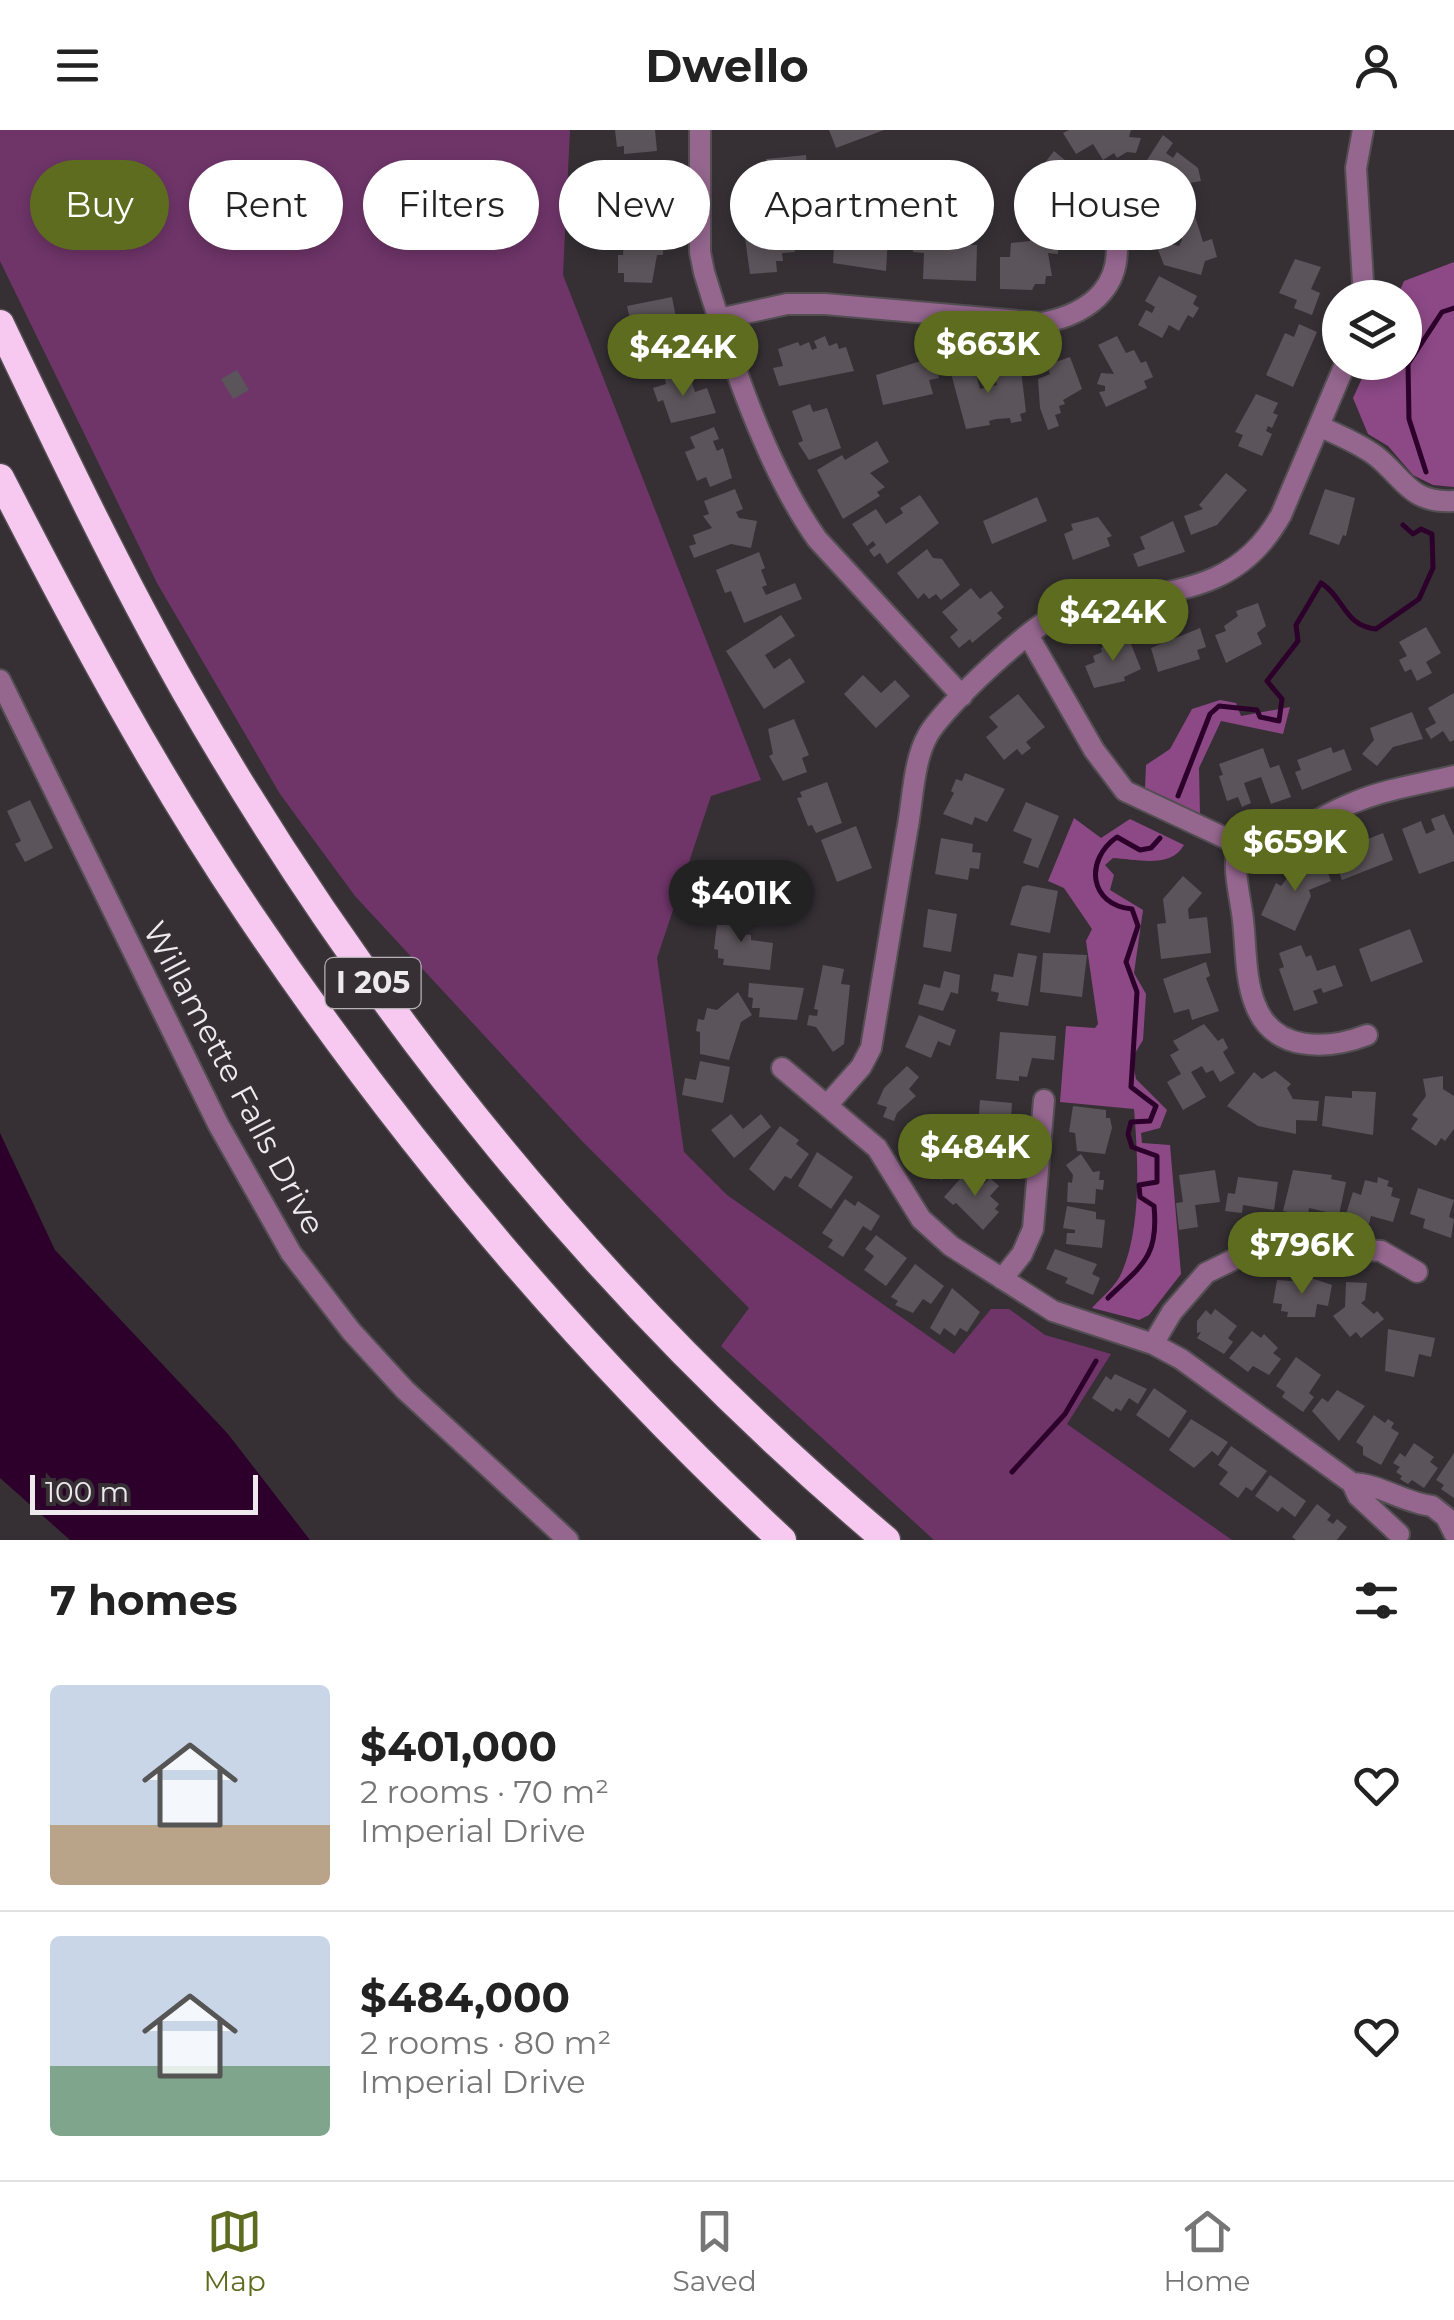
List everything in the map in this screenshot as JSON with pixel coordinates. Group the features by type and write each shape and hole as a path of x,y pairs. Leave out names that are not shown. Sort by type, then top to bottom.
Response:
{"highway":[{"name":"I 205","path":"0,324 119,569 186,692 263,819 370,978 490,1136 616,1281 766,1434 886,1540"},
{"name":"I 205","path":"0,478 121,704 189,819 246,910 385,1105 498,1244 587,1345 782,1540"}],"street":[{"path":"700,130 700,252 719,320 799,514 817,539 962,696"},
{"path":"1363,130 1356,168 1363,280"},
{"path":"719,320 787,304 1028,322 1059,320 1090,304 1113,278 1117,250"},
{"path":"828,1104 868,1056 922,753 930,732 962,696 1028,635 1063,612 1188,589 1232,570 1270,533 1339,380"},
{"path":"1320,426 1378,457 1412,492 1431,500 1454,501"},
{"path":"1028,635 1094,750 1126,791 1238,844 1257,846 1280,840 1356,801 1454,776"},
{"name":"Willamette Falls Drive","path":"0,680 218,1124 291,1253 328,1304 396,1380 568,1540"},
{"path":"1238,844 1235,873 1248,964 1254,1004 1264,1020 1276,1032 1307,1046 1326,1047 1368,1035"},
{"path":"782,1068 877,1148 932,1231 1053,1311 1152,1344 1181,1359 1352,1483 1358,1496 1400,1537"},
{"path":"1002,1280 1022,1254 1033,1229 1044,1100"},
{"path":"1152,1344 1172,1312 1206,1273 1249,1252 1278,1245 1382,1251 1417,1272"},
{"path":"1352,1483 1366,1483 1418,1506 1437,1508 1454,1532"},
{"path":"1400,1537 1404,1516 1418,1506"}],"shaded area":[{"path":"0,130 570,130 569,160 559,160 559,250 564,250 563,275 761,780 711,796 657,958 684,1152 727,1195 954,1354 991,1309 1009,1309 1045,1335 1111,1354 1067,1424 1232,1540 934,1540 721,1346 749,1308 582,1141 355,896 280,794 157,583 0,261"},
{"path":"1454,262 1454,487 1433,485 1413,475 1388,446 1368,434 1353,398 1361,380 1422,380 1422,280 1407,280"},
{"path":"1220,700 1236,703 1241,716 1290,707 1283,734 1221,721 1199,768 1200,815 1145,788 1146,765 1170,749 1192,709"},
{"path":"1074,818 1101,838 1130,819 1184,845 1162,860 1113,858 1105,865 1114,875 1110,890 1143,910 1134,973 1146,994 1143,1040 1132,1058 1136,1079 1167,1110 1160,1128 1141,1133 1142,1143 1170,1145 1181,1274 1149,1315 1139,1320 1092,1308 1120,1277 1133,1233 1137,1169 1134,1109 1060,1102 1066,1026 1095,1028 1098,1024 1086,941 1092,929 1064,888 1048,881"},
{"path":"0,1133 55,1250 228,1434 310,1540 70,1540 0,1478"}],"building":[{"path":"615,130 655,130 657,151 624,154 624,146 617,147"},
{"path":"829,130 884,130 836,148"},
{"path":"1131,130 1129,137 1141,138 1136,153 1127,152 1117,158 1114,153 1103,160 1093,144 1076,154 1063,133"},
{"path":"1163,135 1173,143 1166,153 1173,158 1177,152 1188,160 1147,160"},
{"path":"1054,151 1065,160 1047,160"},
{"path":"806,155 806,160 766,160"},
{"path":"1196,219 1203,242 1212,239 1217,257 1205,261 1201,275 1164,265 1158,250 1196,250"},
{"path":"1011,243 1014,250 1058,250 1058,254 1048,253 1052,276 1046,276 1045,284 1035,284 1032,290 1000,289 1000,257 1010,257"},
{"path":"623,250 663,250 663,255 657,255 652,283 624,282 624,273 618,273 618,255 623,255"},
{"path":"747,250 795,250 782,253 783,261 776,261 777,272 750,274"},
{"path":"834,250 887,250 886,271 833,263"},
{"path":"977,250 976,281 923,279 924,253 913,252"},
{"path":"1295,259 1321,267 1311,289 1320,293 1312,315 1294,308 1297,300 1279,293"},
{"path":"1159,276 1197,296 1193,304 1199,308 1193,318 1188,315 1179,331 1169,325 1162,338 1138,325 1146,310 1152,313 1155,307 1145,301"},
{"path":"672,297 678,328 670,330 671,356 663,358 664,364 640,365 627,306"},
{"path":"1299,324 1317,332 1293,387 1266,375 1285,333 1294,337"},
{"path":"825,336 829,346 837,343 839,349 846,347 854,371 779,386 773,368 783,366 778,349 809,342 812,350 817,348 814,341"},
{"path":"1117,336 1126,353 1134,350 1141,363 1146,361 1153,377 1144,381 1147,388 1106,407 1099,392 1105,391 1105,386 1097,384 1101,373 1114,374 1098,345"},
{"path":"934,357 939,378 929,380 933,394 883,405 876,375"},
{"path":"1070,357 1082,389 1063,400 1065,404 1059,406 1061,413 1055,415 1059,426 1048,430 1040,408 1038,379 1050,374 1047,365"},
{"path":"972,359 980,389 997,385 994,374 1021,370 1026,412 1020,414 1022,421 996,419 989,421 990,425 966,429 949,366"},
{"path":"680,369 684,382 691,380 695,392 707,388 716,413 671,423 663,400 658,402 653,388 666,384 664,375"},
{"path":"237,370 249,390 233,399 221,379"},
{"path":"1256,394 1278,403 1273,413 1278,415 1266,431 1272,434 1262,456 1238,446 1243,435 1235,432"},
{"path":"810,404 813,412 827,408 841,448 809,460 798,443 803,441 792,411"},
{"path":"714,427 719,439 713,441 717,451 723,448 732,478 710,487 706,477 697,481 685,452 695,448 690,437"},
{"path":"877,441 889,462 870,473 885,487 877,492 880,496 843,519 817,470 842,455 845,460"},
{"path":"1226,473 1247,490 1217,525 1191,535 1184,516 1203,509 1199,505"},
{"path":"735,489 743,509 736,512 739,518 757,521 751,548 731,544 694,558 689,546 696,544 693,535 712,528 703,516 709,514 704,501"},
{"path":"1325,489 1355,498 1346,536 1339,545 1309,534"},
{"path":"920,495 939,523 887,564 880,553 874,557 869,550 876,545 873,541 867,546 852,524 876,509 886,524 903,513 900,508"},
{"path":"1037,497 1047,521 992,544 983,521"},
{"path":"1098,517 1112,536 1107,538 1110,546 1073,560 1064,534 1073,530 1071,524"},
{"path":"1173,521 1185,552 1138,567 1133,554 1145,549 1140,537"},
{"path":"927,549 933,558 942,559 960,585 941,600 936,594 929,599 924,593 918,599 897,573"},
{"path":"759,552 765,568 761,570 766,595 795,583 802,599 744,623 731,591 725,593 716,570"},
{"path":"971,588 980,599 991,591 1004,607 997,613 1002,618 972,643 970,639 959,648 950,637 958,630 942,612"},
{"path":"1258,603 1266,626 1257,633 1262,644 1226,663 1215,635 1226,631 1224,626 1238,616 1236,611"},
{"path":"781,615 795,636 765,655 774,669 790,658 805,682 764,709 726,651"},
{"path":"1426,627 1441,653 1426,662 1432,673 1417,681 1411,669 1405,672 1399,660 1407,656 1399,642"},
{"path":"1200,628 1206,647 1197,650 1200,659 1158,672 1151,648"},
{"path":"1119,639 1120,643 1129,639 1141,669 1124,677 1125,681 1094,688 1085,666 1095,662 1093,656 1102,652 1101,648"},
{"path":"863,675 881,693 895,680 910,696 876,728 844,694"},
{"path":"1454,693 1454,740 1450,742 1443,731 1431,739 1425,729 1436,723 1428,708"},
{"path":"1018,694 1045,727 1026,742 1031,748 1022,755 1017,749 1004,760 986,737 998,727 989,717"},
{"path":"1412,712 1423,739 1393,747 1377,766 1362,754 1374,740 1370,728"},
{"path":"794,719 809,755 802,758 807,772 783,781 769,756 773,754 768,729"},
{"path":"1331,747 1333,753 1344,749 1352,770 1302,790 1295,772 1301,770 1297,760"},
{"path":"1263,748 1270,768 1279,765 1291,797 1271,804 1261,777 1244,783 1251,803 1242,807 1238,797 1227,801 1219,764"},
{"path":"965,773 1005,789 987,822 975,817 972,825 943,814 956,779 962,781"},
{"path":"827,782 842,823 816,833 812,825 808,826 797,798 802,797 800,792"},
{"path":"30,800 53,848 25,862 15,844 21,841 7,811"},
{"path":"1026,802 1059,816 1038,868 1023,863 1032,839 1013,831"},
{"path":"1444,814 1454,836 1454,861 1419,874 1402,829 1421,821 1426,834 1435,830 1431,819"},
{"path":"856,826 872,868 837,882 821,840"},
{"path":"1383,833 1393,860 1342,880 1332,853"},
{"path":"941,838 973,844 972,852 981,853 979,869 970,868 968,880 935,874"},
{"path":"1322,857 1331,881 1309,890 1311,896 1295,931 1261,915 1276,883 1281,886 1295,868"},
{"path":"721,863 782,865 780,895 746,892 747,912 711,909 714,873 721,870"},
{"path":"1183,876 1202,893 1188,909 1189,919 1207,917 1211,953 1161,959 1157,924 1166,923 1163,899"},
{"path":"1022,887 1058,891 1050,933 1010,925"},
{"path":"928,909 957,914 951,952 923,947"},
{"path":"718,915 746,918 744,934 751,935 751,940 773,943 770,970 723,965 724,959 718,958 718,950 714,949"},
{"path":"1410,929 1423,962 1371,982 1359,949"},
{"path":"1301,945 1306,957 1311,955 1317,971 1335,965 1343,986 1323,993 1321,988 1313,991 1318,1003 1294,1011 1279,969 1284,967 1279,953"},
{"path":"1018,953 1037,956 1028,1006 997,1001 999,993 991,991 994,974 1013,977"},
{"path":"1043,953 1087,955 1082,997 1040,992"},
{"path":"1206,962 1210,976 1206,978 1219,1011 1192,1020 1189,1009 1174,1013 1163,979"},
{"path":"823,965 844,969 841,984 850,985 844,1044 833,1052 816,1027 807,1025 809,1015 817,1016 818,1010 814,1009"},
{"path":"944,971 960,975 958,994 951,992 943,1011 918,1004 924,984 940,988"},
{"path":"749,983 804,988 797,1020 759,1017 760,1008 752,1008 753,998 748,997"},
{"path":"738,992 752,1015 741,1022 729,1060 700,1054 698,1019 704,1020 707,1008 717,1010"},
{"path":"919,1015 956,1030 950,1046 938,1041 931,1058 905,1047"},
{"path":"1204,1024 1218,1041 1223,1038 1228,1048 1223,1052 1235,1073 1220,1082 1213,1070 1206,1073 1202,1066 1191,1072 1206,1097 1183,1110 1167,1082 1181,1074 1170,1055 1179,1050 1173,1041"},
{"path":"1000,1032 1056,1036 1054,1060 1032,1058 1027,1077 1019,1076 1019,1081 996,1079"},
{"path":"700,1061 730,1067 723,1103 682,1095 685,1078 696,1080"},
{"path":"907,1066 919,1077 909,1089 916,1096 897,1113 894,1121 883,1117 887,1107 877,1104 884,1088"},
{"path":"1275,1071 1291,1084 1287,1088 1293,1099 1319,1101 1317,1121 1296,1120 1296,1134 1258,1126 1227,1106 1254,1072 1262,1079"},
{"path":"1443,1076 1443,1089 1454,1096 1454,1129 1436,1146 1411,1129 1418,1119 1412,1115 1426,1096 1423,1079"},
{"path":"1352,1091 1376,1092 1373,1135 1322,1126 1325,1096 1352,1098"},
{"path":"980,1100 1012,1103 1009,1150 981,1148 981,1141 977,1141"},
{"path":"1073,1106 1106,1110 1112,1128 1105,1154 1077,1151 1075,1133 1069,1132"},
{"path":"731,1114 743,1129 761,1114 771,1127 734,1158 711,1130"},
{"path":"932,1124 958,1151 948,1161 955,1167 941,1180 927,1166 931,1162 914,1141"},
{"path":"780,1126 799,1140 796,1144 809,1154 791,1179 785,1176 774,1191 749,1169"},
{"path":"817,1152 853,1177 831,1209 798,1186"},
{"path":"1081,1154 1093,1172 1100,1171 1099,1180 1104,1180 1103,1190 1096,1189 1095,1204 1067,1202 1068,1182 1072,1183 1073,1175 1066,1165"},
{"path":"968,1170 984,1184 990,1178 999,1186 990,1196 999,1204 995,1209 999,1212 983,1230 956,1203 953,1205 944,1197"},
{"path":"1215,1170 1220,1202 1195,1205 1198,1227 1179,1230 1176,1203 1183,1202 1179,1175"},
{"path":"1293,1170 1332,1175 1331,1179 1346,1182 1339,1215 1309,1208 1308,1216 1283,1211"},
{"path":"1238,1177 1278,1182 1274,1210 1243,1205 1242,1213 1225,1211 1228,1193 1235,1194"},
{"path":"1378,1177 1389,1181 1387,1186 1393,1188 1391,1196 1400,1199 1393,1222 1371,1216 1369,1224 1345,1217 1353,1192 1361,1195 1365,1180 1377,1183"},
{"path":"1418,1188 1454,1200 1449,1217 1454,1219 1451,1238 1423,1228 1425,1219 1410,1214"},
{"path":"845,1199 855,1206 858,1201 880,1216 871,1231 863,1226 843,1257 828,1247 833,1240 822,1233"},
{"path":"1067,1206 1096,1212 1096,1219 1105,1220 1102,1248 1066,1244 1067,1233 1075,1233 1063,1228"},
{"path":"876,1235 907,1258 886,1286 864,1270 874,1256 865,1249"},
{"path":"1055,1249 1097,1264 1092,1274 1100,1278 1093,1295 1065,1283 1068,1278 1046,1269"},
{"path":"915,1264 944,1286 931,1304 923,1299 913,1313 895,1305 898,1301 891,1297"},
{"path":"1308,1277 1332,1285 1328,1306 1317,1304 1315,1317 1287,1317 1288,1312 1281,1311 1282,1304 1273,1303 1277,1280 1307,1282"},
{"path":"1346,1282 1367,1283 1361,1303 1384,1319 1361,1338 1356,1332 1350,1337 1333,1316 1345,1307"},
{"path":"952,1288 980,1312 967,1332 960,1328 955,1336 944,1328 940,1335 930,1328"},
{"path":"1215,1309 1237,1326 1228,1338 1233,1342 1224,1354 1197,1338 1201,1332 1197,1333 1197,1321 1206,1310 1211,1315"},
{"path":"1388,1329 1435,1338 1431,1357 1419,1354 1414,1377 1385,1371"},
{"path":"1252,1331 1261,1338 1264,1334 1278,1348 1273,1353 1281,1359 1269,1375 1253,1366 1248,1372 1229,1358"},
{"path":"1296,1357 1321,1375 1309,1393 1314,1397 1303,1412 1282,1397 1285,1392 1276,1386"},
{"path":"1115,1374 1147,1389 1138,1404 1129,1398 1121,1411 1116,1408 1113,1412 1092,1398 1106,1376 1111,1380"},
{"path":"1154,1388 1187,1411 1169,1438 1136,1415"},
{"path":"1337,1390 1365,1406 1339,1441 1312,1411 1322,1398 1328,1402"},
{"path":"1374,1415 1385,1423 1388,1419 1394,1423 1391,1428 1399,1433 1381,1465 1363,1455 1363,1447 1356,1442"},
{"path":"1191,1419 1228,1442 1218,1456 1212,1451 1194,1468 1169,1450"},
{"path":"1414,1443 1434,1457 1430,1462 1438,1468 1424,1488 1412,1480 1408,1484 1400,1479 1402,1476 1396,1472 1400,1467 1393,1463 1400,1453 1405,1457"},
{"path":"1231,1446 1267,1471 1252,1491 1246,1487 1238,1498 1219,1484 1228,1472 1218,1465"},
{"path":"1454,1453 1454,1498 1436,1480"},
{"path":"1270,1475 1306,1501 1295,1517 1282,1507 1278,1512 1255,1496"},
{"path":"1317,1504 1331,1515 1327,1520 1333,1524 1337,1519 1347,1527 1337,1540 1296,1540 1292,1537"}],"waterway":[{"path":"1426,472 1409,419 1408,364 1442,312 1454,308"},
{"path":"1178,796 1210,714 1219,706 1257,710 1260,717 1279,721 1282,699 1267,681 1298,641 1296,625 1321,583 1357,623 1376,629 1419,599 1433,568 1432,534 1421,529 1413,534 1403,525"},
{"path":"1108,1298 1139,1268 1151,1249 1154,1206 1140,1197 1139,1185 1157,1182 1157,1156 1132,1147 1128,1134 1131,1122 1150,1121 1156,1106 1131,1087 1137,992 1126,962 1138,926 1132,909 1118,906 1100,891 1096,869 1099,857 1117,837 1140,850 1151,848 1160,838"},
{"path":"1012,1472 1065,1414 1096,1361"}]}
